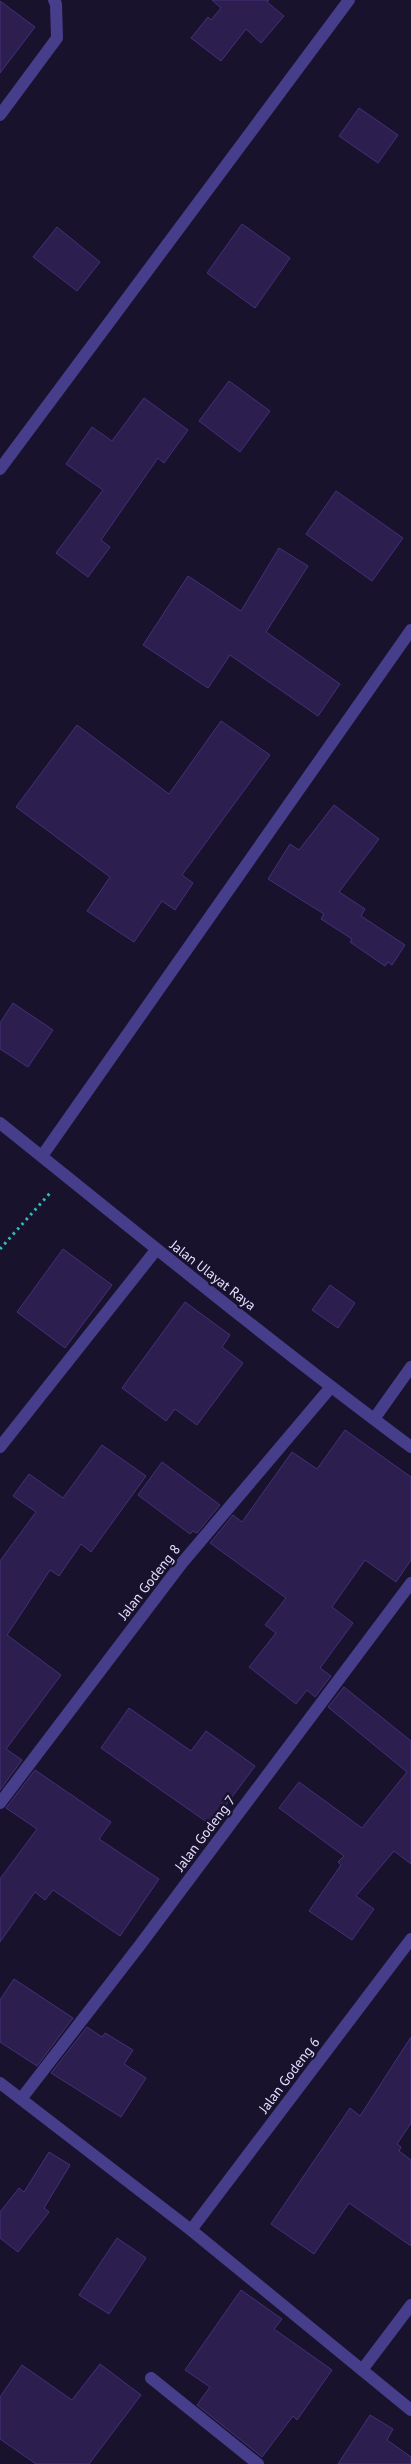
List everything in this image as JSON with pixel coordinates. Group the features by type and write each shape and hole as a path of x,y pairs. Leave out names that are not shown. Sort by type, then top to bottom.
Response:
{"street":[{"path":"0,115 57,38 56,4 54,0"},
{"path":"0,469 349,0"},
{"path":"42,1156 411,630"},
{"name":"Jalan Ulayat Raya","path":"0,1123 66,1174 156,1250 411,1447"},
{"path":"0,1447 156,1250"},
{"path":"374,1419 411,1367"},
{"name":"Jalan Godeng 8","path":"0,1803 182,1563 331,1387"},
{"name":"Jalan Godeng 7","path":"21,2100 146,1937 411,1583"},
{"name":"Jalan Godeng 6","path":"191,2230 411,1939"},
{"path":"0,2082 191,2230 411,2410"},
{"path":"362,2370 411,2305"},
{"path":"151,2378 258,2464"}],"path":[{"path":"0,1249 66,1174"}],"building":[{"path":"212,0 269,0 267,2 284,16 261,43 246,29 221,61 191,38 208,17 211,20 221,8"},
{"path":"0,1 35,27 0,73"},
{"path":"359,108 398,135 378,163 339,136"},
{"path":"242,224 290,258 255,308 207,273"},
{"path":"57,227 100,262 77,291 33,257"},
{"path":"229,381 270,411 240,452 199,421"},
{"path":"144,398 188,430 164,463 158,458 101,540 110,547 88,577 56,553 103,490 66,464 92,427 112,441"},
{"path":"336,491 403,538 372,581 306,534"},
{"path":"279,548 308,566 266,632 340,684 318,716 230,655 208,688 143,645 188,576 241,611"},
{"path":"221,721 270,755 182,875 193,883 175,910 162,901 134,942 87,911 110,877 16,807 77,725 169,794"},
{"path":"334,805 379,839 339,892 365,909 361,916 405,945 392,965 388,962 385,966 350,942 352,939 321,919 324,914 268,879 290,844 299,850"},
{"path":"13,1003 53,1030 28,1067 0,1049 0,1023"},
{"path":"63,1249 112,1285 65,1348 17,1312"},
{"path":"330,1285 355,1303 338,1328 312,1310"},
{"path":"185,1302 230,1335 222,1347 243,1363 197,1425 175,1409 166,1421 122,1388"},
{"path":"345,1430 411,1477 411,1560 396,1582 365,1560 332,1607 353,1623 320,1668 331,1676 315,1697 307,1690 296,1704 249,1667 276,1633 265,1625 286,1598 210,1543 233,1515 242,1522 292,1452 317,1469"},
{"path":"102,1445 146,1476 91,1552 81,1544 59,1576 50,1570 7,1635 61,1675 6,1749 22,1760 0,1790 0,1561 36,1512 13,1496 29,1474 63,1498"},
{"path":"162,1462 220,1505 197,1533 193,1531 190,1534 138,1495"},
{"path":"344,1687 411,1741 411,1864 394,1851 356,1896 374,1909 352,1940 309,1911 341,1865 338,1862 344,1856 279,1808 299,1782 362,1828 407,1772 328,1707"},
{"path":"129,1708 191,1751 206,1731 255,1766 211,1825 101,1748"},
{"path":"35,1770 111,1822 99,1839 159,1879 120,1936 53,1890 45,1900 35,1892 0,1942 0,1879 37,1829 6,1808"},
{"path":"14,1979 73,2018 37,2066 0,2042 0,2000"},
{"path":"87,2027 102,2037 105,2033 133,2050 124,2064 146,2078 121,2117 51,2073"},
{"path":"411,2037 411,2123 397,2144 401,2147 399,2151 411,2160 411,2246 349,2203 314,2254 271,2224 350,2108 360,2116"},
{"path":"49,2152 70,2165 44,2208 49,2212 18,2252 0,2238 0,2212 19,2188 24,2192"},
{"path":"117,2238 146,2258 109,2314 79,2295"},
{"path":"241,2290 282,2319 274,2329 332,2370 297,2420 293,2416 262,2457 197,2405 210,2387 185,2370"},
{"path":"100,2364 141,2395 89,2464 36,2464 0,2439 0,2397 22,2365 72,2400"},
{"path":"370,2415 393,2429 387,2440 411,2457 411,2464 338,2464"}]}
